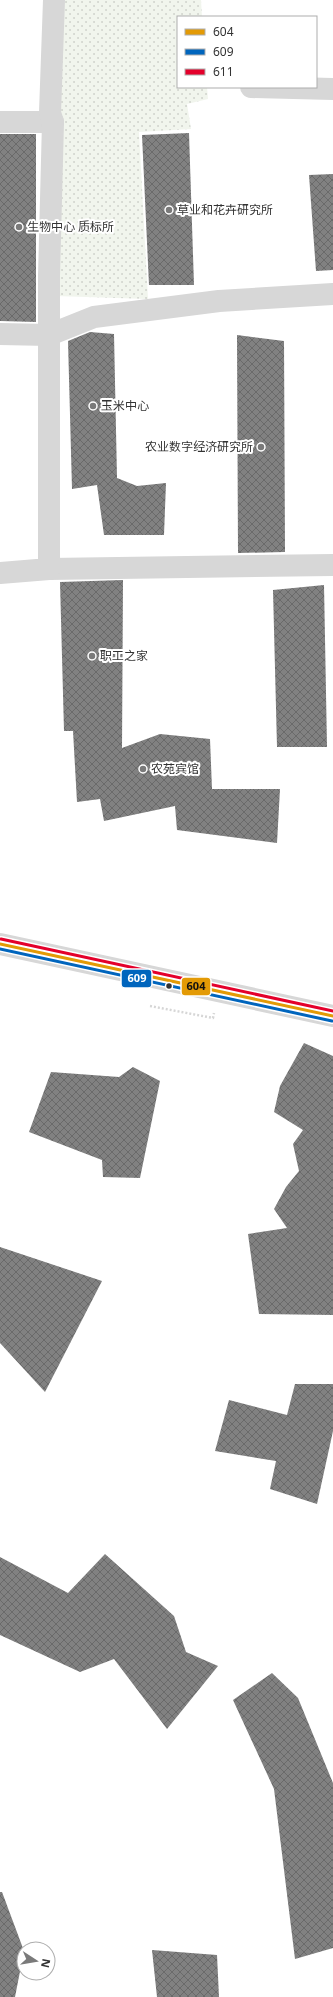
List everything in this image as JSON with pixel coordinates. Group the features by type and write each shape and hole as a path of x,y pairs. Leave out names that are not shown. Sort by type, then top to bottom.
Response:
{"street":[{"path":"49,569 49,335 53,122 50,113 54,0"},
{"path":"292,88 333,89"},
{"path":"0,122 53,122"},
{"path":"0,334 49,335 94,317 219,301 333,294"},
{"path":"0,573 49,569 333,565"},
{"path":"0,944 333,1016"}],"shaded area":[{"path":"63,0 201,0 202,16 177,16 177,88 207,88 208,99 187,104 191,129 139,132 148,299 55,296"}],"building":[{"name":"草业和花卉研究所","path":"189,133 194,285 149,285 142,135"},
{"name":"生物中心 质标所","path":"0,134 36,134 36,322 0,321"},
{"path":"333,174 333,270 316,271 309,175"},
{"name":"玉米中心","path":"90,332 114,334 117,478 137,486 166,483 164,535 104,535 97,485 72,489 68,341"},
{"name":"农业数字经济研究所","path":"237,335 284,341 285,552 238,553"},
{"path":"123,580 122,748 160,734 210,739 212,789 280,789 277,843 177,830 175,806 104,821 100,799 77,802 73,731 64,731 60,582"},
{"path":"324,585 327,747 277,747 273,590"},
{"path":"304,1043 333,1056 333,1315 259,1314 248,1234 287,1228 274,1209 286,1187 299,1171 293,1144 303,1130 274,1112 280,1086"},
{"path":"133,1067 160,1081 140,1178 103,1177 102,1160 29,1132 51,1072 119,1077"},
{"path":"0,1247 102,1281 45,1392 0,1343"},
{"path":"295,1384 333,1384 333,1431 317,1504 270,1489 276,1461 215,1451 229,1400 287,1415"},
{"path":"105,1554 174,1616 186,1652 218,1666 167,1729 114,1659 80,1672 0,1635 0,1557 68,1593"},
{"path":"272,1673 298,1698 333,1783 333,1948 295,1959 274,1789 233,1700"},
{"path":"0,1892 2,1892 20,1941 16,1941 16,1981 18,1981 15,1997 0,1997"},
{"path":"152,1950 217,1955 219,1997 157,1997"}],"transit line":[{"name":"611","path":"1,939 333,1011"},
{"name":"604","path":"0,944 333,1016"},
{"name":"609","path":"0,949 332,1021"}],"place":[{"name":"草业和花卉研究所","path":"169,210"},
{"name":"生物中心 质标所","path":"19,227"},
{"name":"玉米中心","path":"93,406"},
{"name":"农业数字经济研究所","path":"261,447"},
{"name":"职工之家","path":"92,656"},
{"name":"农苑宾馆","path":"143,769"}]}
